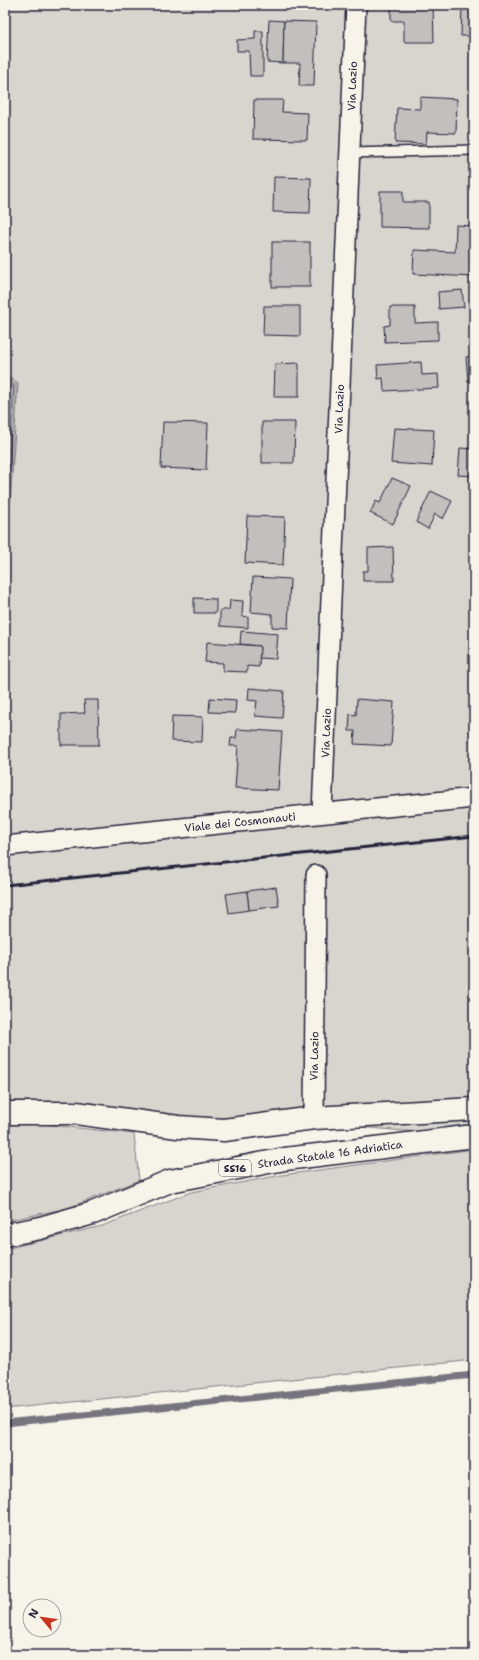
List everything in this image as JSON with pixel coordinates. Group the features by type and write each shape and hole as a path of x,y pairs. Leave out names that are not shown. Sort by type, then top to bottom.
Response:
{"main road":[{"path":"5,1113 76,1113 178,1127 224,1130 314,1118 474,1109"},
{"name":"Strada Statale 16 Adriatica","path":"5,1235 40,1228 93,1213 170,1181 285,1159 474,1136"}],"street":[{"name":"Via Lazio","path":"322,814 356,5"},
{"name":"Viale dei Cosmonauti","path":"5,846 474,798"},
{"name":"Via Lazio","path":"314,1118 316,875"}],"lane":[{"path":"350,154 474,150"}],"shaded area":[{"path":"5,5 474,5 474,1137 243,1117 205,1119 80,1102 5,1101"},
{"path":"41,1124 134,1134 139,1180 68,1208 5,1221 5,1125"},
{"path":"474,1149 474,1360 5,1409 5,1249 102,1226 191,1192 282,1175"}],"water":[{"path":"5,373 18,383 5,580"}],"building":[{"path":"391,5 433,5 434,42 404,42 404,21 391,21"},
{"path":"462,5 474,5 474,36 461,36"},
{"path":"269,20 284,21 283,63 267,62"},
{"path":"284,21 316,22 314,86 299,86 300,63 283,63"},
{"path":"255,31 263,31 263,76 250,76 249,51 237,51 237,40 255,39"},
{"path":"420,97 457,99 456,133 427,132 426,144 395,143 397,108 420,109"},
{"path":"254,100 283,100 282,112 308,113 307,140 253,139"},
{"path":"274,177 311,178 310,213 273,212"},
{"path":"380,191 403,191 403,202 429,202 429,228 380,227"},
{"path":"456,225 474,226 474,277 413,274 414,250 455,252"},
{"path":"272,242 310,242 310,287 272,287"},
{"path":"462,290 464,307 439,309 438,292"},
{"path":"264,306 300,306 300,336 263,335"},
{"path":"390,307 415,307 415,323 438,322 438,340 385,342 384,326 390,325"},
{"path":"474,356 474,380 468,381 466,357"},
{"path":"421,362 422,375 438,374 439,388 384,391 383,378 378,379 377,365"},
{"path":"299,363 299,397 274,397 275,364"},
{"path":"163,422 208,423 206,470 161,468"},
{"path":"262,422 295,422 294,463 262,463"},
{"path":"394,428 434,430 432,466 391,463"},
{"path":"460,448 474,449 474,476 458,475"},
{"path":"392,478 411,486 393,524 370,513 376,501 380,503"},
{"path":"431,491 452,501 443,519 435,514 428,529 416,522"},
{"path":"247,516 285,517 283,565 245,563"},
{"path":"393,547 394,581 363,581 363,571 368,571 368,548"},
{"path":"253,577 290,579 288,628 272,627 272,614 251,612"},
{"path":"194,598 216,599 216,613 194,613"},
{"path":"230,600 243,601 242,616 248,617 248,628 220,626 220,610 229,610"},
{"path":"241,631 278,634 276,659 259,658 260,646 240,644"},
{"path":"207,642 260,646 259,667 247,666 247,672 223,671 223,663 205,662"},
{"path":"249,688 284,691 282,718 255,716 257,701 248,700"},
{"path":"210,698 236,700 235,713 209,712"},
{"path":"357,699 394,702 391,746 354,744 355,731 349,731 350,714 356,715"},
{"path":"84,700 98,700 99,745 61,745 61,714 85,713"},
{"path":"172,716 203,717 202,742 171,741"},
{"path":"237,729 282,732 278,790 235,788 238,746 230,746 231,738 236,738"},
{"path":"276,887 279,906 249,910 247,891"},
{"path":"247,891 249,910 229,913 226,894"}],"waterway":[{"path":"5,1423 474,1375"}],"railway":[{"path":"5,885 474,836"}]}
